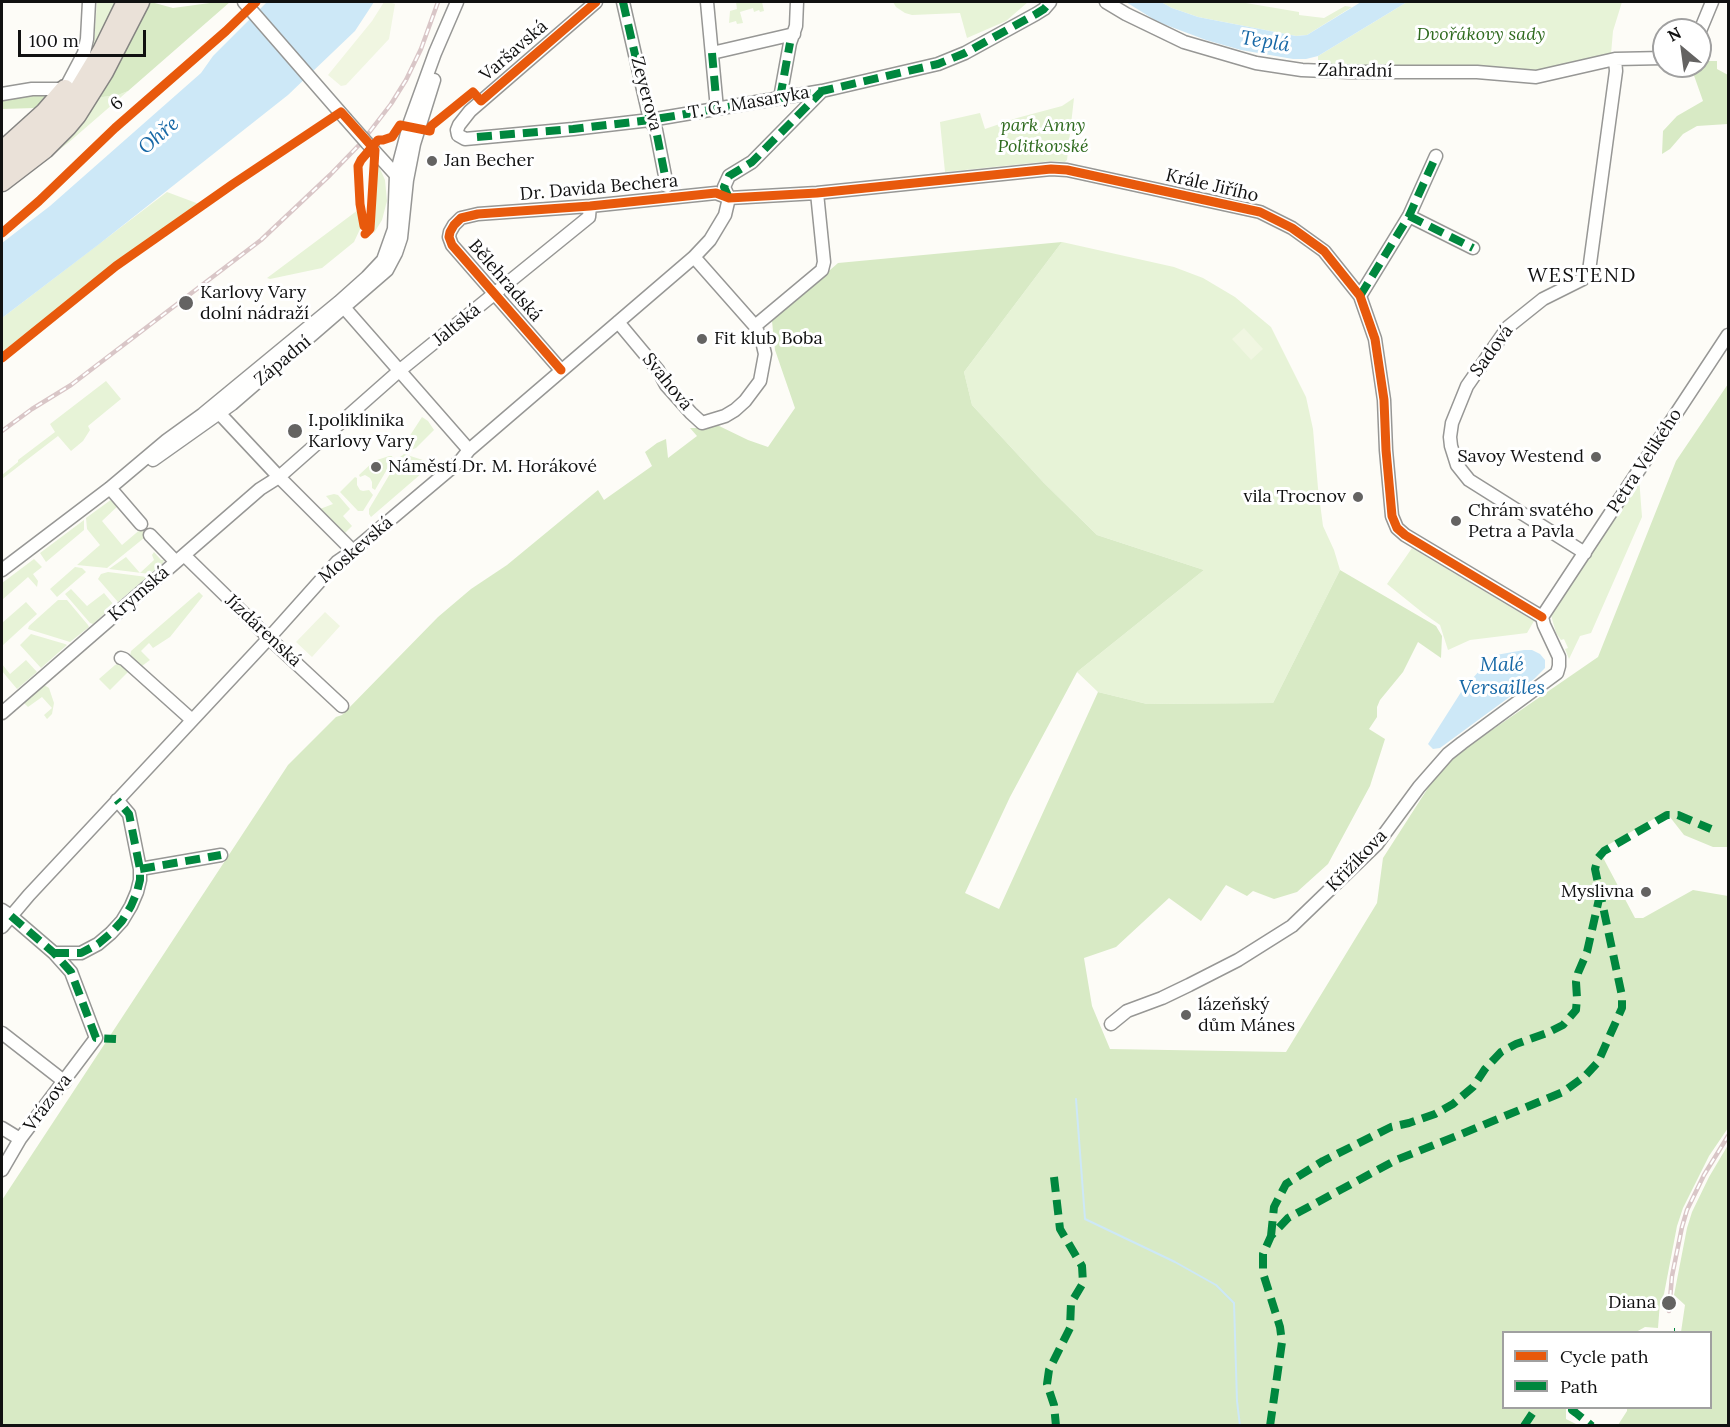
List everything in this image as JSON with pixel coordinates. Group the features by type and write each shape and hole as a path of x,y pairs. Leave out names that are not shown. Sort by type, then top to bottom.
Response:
{"highway":[{"path":"2,164 48,129 71,101 102,51 126,2"},
{"name":"6","path":"2,182 45,149 77,115 104,72 140,2"},
{"path":"2,152 45,112 65,89"}],"street":[{"path":"2,94 32,89 65,89 84,53 89,2"},
{"path":"244,2 341,113 402,178"},
{"path":"371,146 386,153 397,148 411,122 457,2"},
{"path":"402,178 414,144 438,54 466,2"},
{"name":"Zeyerova","path":"623,2 650,120 656,130 668,186"},
{"path":"707,2 717,109"},
{"path":"780,98 796,26 796,2"},
{"name":"Zahradní","path":"1106,2 1184,42 1256,63 1302,70 1477,72 1536,77 1615,59"},
{"path":"1705,18 1712,2"},
{"name":"Varšavská","path":"470,111 591,3"},
{"name":"T. G. Masaryka","path":"470,111 457,130 458,135 465,139 650,120 822,91 938,64 965,53 1047,5"},
{"path":"712,53 792,38"},
{"path":"1615,59 1652,58"},
{"name":"Sadová","path":"1586,553 1469,480 1457,465 1450,437 1452,423 1467,386 1508,327 1542,299 1583,279 1589,271 1616,70 1615,59"},
{"path":"729,198 724,187 729,177 752,162 822,91"},
{"path":"411,122 402,178 401,238 396,253 387,270 342,305 469,450"},
{"path":"1360,296 1409,216 1436,156"},
{"name":"Krále Jiřího","path":"729,198 817,194 1051,169 1067,170 1260,213 1292,228 1324,251 1360,296 1375,339 1384,400 1387,461 1392,516 1395,524 1405,535 1542,617"},
{"name":"Dr. Davida Bechera","path":"471,215 716,193 729,198"},
{"path":"755,326 822,270 824,262 817,194"},
{"name":"Moskevská","path":"2,927 6,913 29,895 337,562 461,460 469,450 694,257 710,240 724,215 729,198"},
{"name":"Jaltská","path":"399,371 589,217 590,206"},
{"name":"Bělehradská","path":"471,215 461,218 454,225 449,237 452,245 561,370"},
{"path":"1409,216 1473,248"},
{"name":"Svahová","path":"618,322 658,370 666,385 702,423 725,416 735,410 760,381 765,354 762,341 755,326 694,257"},
{"name":"Západní","path":"2,570 342,305"},
{"name":"Západní","path":"110,488 220,414 342,305"},
{"name":"Petra Velikého","path":"1542,617 1728,335"},
{"path":"273,481 399,371"},
{"name":"Západní","path":"220,414 219,408 233,390"},
{"path":"220,414 273,481 306,505 353,551"},
{"name":"Krymská","path":"2,713 260,489 273,481"},
{"path":"110,488 141,524"},
{"name":"Jízdárenská","path":"150,535 180,559 196,568 342,706"},
{"name":"Křižíkova","path":"1111,1024 1127,1011 1162,998 1238,960 1292,926 1377,844 1419,787 1448,754 1557,673 1560,666 1559,657 1542,617"},
{"path":"121,658 192,720"},
{"path":"54,953 81,953 98,944 122,921 137,892 140,869 129,814 117,800"},
{"path":"140,869 221,855"},
{"path":"2,900 6,905 6,913 54,953 72,972 81,953"},
{"name":"Vrázova","path":"2,1170 21,1139 96,1038 72,972"},
{"path":"2,1033 65,1082"},
{"path":"2,1128 21,1139"}],"green space":[{"path":"97,2 118,2 90,54 94,42"},
{"path":"146,2 173,8 230,2 128,91 118,95 95,98"},
{"path":"384,2 395,4 389,39 346,85 341,86 328,75 372,21"},
{"path":"736,2 762,2 764,11 754,12 753,8 740,12 743,23 737,24 736,21 729,23 730,11 737,9"},
{"path":"893,2 1028,2 1006,21 967,38 960,13 912,15 896,7"},
{"path":"1161,2 1240,2 1324,18 1345,6 1352,7 1307,35 1296,36 1198,17"},
{"name":"Dvořákovy sady","path":"1407,2 1622,2 1613,31 1611,54 1537,71 1318,68 1318,56"},
{"path":"1712,61 1717,61 1717,69 1728,75 1728,124 1697,126 1683,134 1670,149 1662,154 1663,131 1677,116 1703,101 1695,78 1712,78"},
{"path":"128,91 68,143 2,193 2,189 95,98 118,95"},
{"path":"35,93 52,94 44,105 35,108 2,109 2,97"},
{"name":"park Anny Politkovské","path":"1074,98 1065,162 1052,161 945,172 940,122 980,113 985,129 1062,106"},
{"path":"377,162 385,180 387,201 382,220 374,233"},
{"path":"167,192 199,204 155,234 2,353 2,318"},
{"path":"358,210 361,227 354,242 322,268 267,278"},
{"path":"1062,242 1174,267 1203,278 1235,297 1271,327 1306,397 1313,429 1323,526 1340,570 1273,703 1147,704 1098,692 1077,672 1204,570 1097,535 1044,483 972,405 964,372"},
{"path":"1062,242 964,372 972,405 1044,483 1097,535 1204,570 1077,672 1010,797 965,893 999,909 1098,692 1147,704 1273,703 1340,570 1436,626 1442,636 1441,658 1418,642 1403,672 1380,700 1377,717 1369,729 1385,739 1370,786 1328,864 1297,892 1274,899 1253,891 1247,896 1226,885 1201,921 1169,898 1116,947 1084,958 1092,1006 1110,1049 1286,1052 1377,903 1383,858 1444,763 1598,657 1676,461 1728,384 1728,847 1713,847 1684,835 1666,812 1599,850 1635,918 1643,918 1693,890 1728,896 1728,1128 1709,1156 1683,1208 1677,1226 1664,1294 1660,1302 1658,1328 1645,1327 1638,1331 1502,1331 1502,1409 1566,1409 1566,1419 1578,1425 2,1426 2,1200 288,765 336,717 342,715 438,617 471,589 507,565 598,490 604,500 652,466 645,452 657,443 666,439 668,458 697,436 690,428 715,424 768,447 795,408 775,350 772,321 838,263"},
{"path":"1244,328 1263,349 1251,360 1232,339"},
{"path":"106,381 121,399 88,426 90,430 83,441 71,451 58,436 2,479 2,475 18,460 55,432 50,424"},
{"path":"422,417 434,430 411,450 409,437"},
{"path":"404,454 426,461 429,467 371,517 369,509"},
{"path":"389,456 393,459 375,490 372,488 370,478 359,475 374,461"},
{"path":"355,477 360,490 369,490 373,495 363,511 358,511 340,492"},
{"path":"1639,477 1642,517 1591,633 1580,636 1569,659 1565,649 1568,648 1564,639 1561,640 1556,633 1551,615"},
{"path":"338,495 350,509 343,516 352,526 344,534 320,509 333,504 326,496"},
{"path":"112,499 120,504 102,521 122,545 142,528 144,538 107,568 77,565 100,545 87,529 86,518"},
{"path":"84,520 84,530 46,562 40,553"},
{"path":"1412,548 1534,621 1527,633 1470,640 1448,650 1440,625 1387,584"},
{"path":"154,552 161,560 164,560 150,574 140,573 154,560 152,555"},
{"path":"126,557 140,573 109,569"},
{"path":"34,559 42,567 33,574 38,581 37,587 28,577 2,600 2,583"},
{"path":"75,567 82,568 86,572 57,597 50,589"},
{"path":"108,572 147,577 118,602 98,579 101,574"},
{"path":"71,589 87,606 104,593 114,605 93,624 90,623 65,594"},
{"path":"199,592 203,596 170,637 153,648 149,643 141,651 150,660 142,666 130,656 131,651"},
{"path":"58,600 67,600 89,627 70,642 28,629"},
{"path":"26,602 37,614 2,646 2,623"},
{"path":"325,612 340,626 312,657 296,642"},
{"path":"31,634 67,645 41,668 20,645"},
{"path":"26,660 37,672 17,689 2,671 2,664 10,674"},
{"path":"120,663 129,671 110,690 99,679"},
{"path":"44,685 49,688 54,703 52,714 47,719 44,715 52,708 42,697 28,707 24,703"},
{"path":"1728,1145 1728,1425 1618,1425 1627,1409 1712,1409 1712,1331 1681,1331 1685,1305 1674,1295 1687,1228 1709,1177"}],"water":[{"name":"Ohře","path":"267,2 374,2 355,31 288,95 2,318 2,243 50,206 201,73 213,56"},
{"name":"Teplá","path":"1126,2 1161,2 1198,17 1296,36 1307,35 1361,2 1407,2 1318,56 1293,59 1241,50 1206,40 1158,22"},
{"name":"Malé Versailles","path":"1532,650 1540,654 1545,660 1545,668 1534,679 1440,748 1433,749 1428,744 1463,689 1489,660 1496,655"}],"waterway":[{"path":"1076,1099 1085,1219 1175,1262 1216,1285 1234,1303 1240,1426"}],"railway":[{"path":"2,431 71,385 261,240 330,175 361,143 406,80 421,49 438,2"},
{"path":"1669,1311 1672,1276 1687,1210 1704,1175 1728,1136"}],"marked path":[{"path":"623,2 650,120 656,130 667,186"},
{"path":"477,137 650,120 822,91 938,64 965,53 1036,14 1050,2"},
{"path":"780,98 790,43"},
{"path":"712,53 717,109"},
{"path":"729,198 724,187 729,176 752,162 822,91"},
{"path":"1360,296 1409,216 1436,156"},
{"path":"1409,216 1473,248"},
{"path":"54,953 81,953 98,944 122,921 137,892 140,869 129,814 117,800"},
{"path":"1270,1426 1282,1342 1280,1327 1263,1273 1263,1254 1271,1236 1288,1218 1396,1160 1563,1092 1585,1076 1598,1062 1622,1008 1622,996 1595,869 1598,858 1604,851 1667,815 1678,815 1711,829"},
{"path":"140,869 221,855"},
{"path":"1271,1236 1274,1207 1286,1184 1323,1161 1391,1127 1435,1114 1453,1104 1473,1087 1485,1069 1501,1052 1563,1025 1576,1010 1576,982 1587,952 1599,899"},
{"path":"11,916 54,953 71,972 96,1038 116,1039"},
{"path":"1054,1177 1060,1229 1082,1266 1083,1283 1071,1303 1070,1328 1049,1370 1047,1384 1054,1405 1056,1426"},
{"path":"1524,1426 1535,1409"},
{"path":"1572,1409 1592,1426"}],"cycle path":[{"name":"6","path":"2,233 256,2"},
{"path":"364,226 358,166 378,140 392,137 400,125 430,131 431,126 473,92 481,101 596,2"},
{"path":"2,358 116,266 341,112 375,150 370,229 365,234"},
{"path":"561,370 452,245 450,232 461,218 478,214 590,206 716,193 729,198 817,193 1051,169 1067,170 1260,212 1292,228 1324,251 1360,296 1375,339 1384,400 1392,516 1397,528 1542,617"}],"place":[{"name":"Jan Becher","path":"432,161"},
{"name":"Karlovy Vary dolní nádraží","path":"186,303"},
{"name":"Fit klub Boba","path":"702,339"},
{"name":"I.poliklinika Karlovy Vary","path":"295,431"},
{"name":"Savoy Westend","path":"1596,457"},
{"name":"Náměstí Dr. M. Horákové","path":"376,467"},
{"name":"vila Trocnov","path":"1358,497"},
{"name":"Chrám svatého Petra a Pavla","path":"1456,521"},
{"name":"Myslivna","path":"1646,892"},
{"name":"lázeňský dům Mánes","path":"1186,1015"},
{"name":"Diana","path":"1669,1303"}],"district":[{"name":"WESTEND","path":"1582,276"}]}
